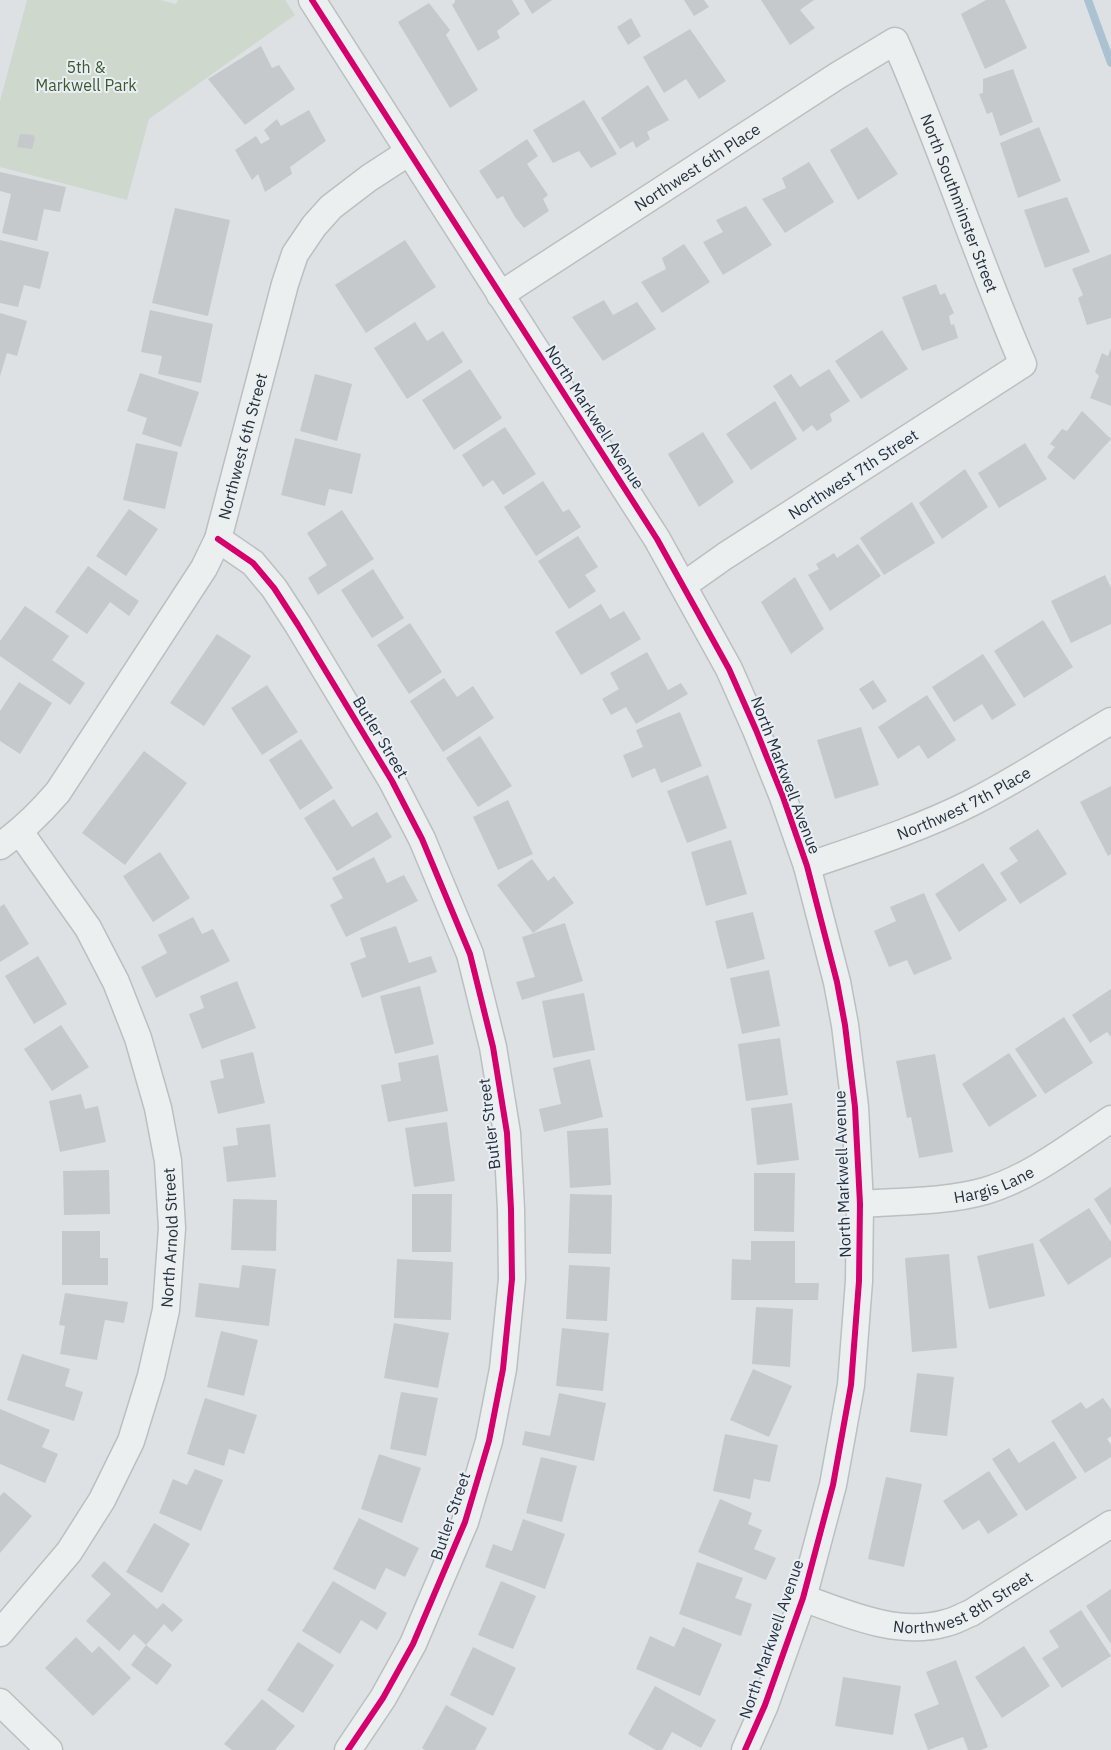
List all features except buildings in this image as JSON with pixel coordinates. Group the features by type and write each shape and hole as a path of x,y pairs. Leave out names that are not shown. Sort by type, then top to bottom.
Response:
{"street":[{"name":"North Markwell Avenue","path":"319,3 409,152 652,530 729,669 783,797 807,866 837,982 845,1025 855,1107 860,1204 859,1281 851,1385 833,1485 804,1598 765,1705 745,1750"},
{"name":"Northwest 6th Place","path":"500,295 830,80 895,41"},
{"name":"North Southminster Street","path":"895,41 922,102 1003,317 1023,364"},
{"name":"Northwest 6th Street","path":"10,839 40,814 58,792 204,568 218,539 285,284 295,254 314,226 331,207 369,178 409,152"},
{"name":"Northwest 7th Street","path":"684,585 725,556 1023,364"},
{"name":"Butler Street","path":"218,539 253,564 274,588 392,781 422,839 470,954 493,1047 507,1133 512,1278 503,1369 489,1441 465,1522 413,1644 383,1698 348,1750"},
{"name":"Northwest 7th Place","path":"807,866 871,845 974,802 1111,722"},
{"name":"North Arnold Street","path":"0,1633 69,1552 102,1500 131,1441 151,1376 166,1310 172,1228 168,1161 158,1108 138,1038 116,982 88,928 10,839"},
{"name":"Hargis Lane","path":"860,1204 946,1198 985,1191 1010,1182 1042,1164 1111,1119"},
{"name":"Northwest 8th Street","path":"804,1598 852,1615 898,1627 923,1628 946,1623 971,1613 1111,1524"},
{"path":"0,1702 49,1750"}],"green space":[{"name":"5th & Markwell Park","path":"27,0 160,0 176,4 178,0 285,0 295,15 149,119 127,200 0,167 0,101"}],"waterway":[{"path":"1088,0 1111,63"}],"cycle path":[{"path":"312,0 657,539 729,669 783,797 807,866 837,982 845,1025 855,1107 860,1204 859,1281 851,1385 833,1485 803,1598 765,1705 745,1750"},
{"path":"218,539 253,563 274,588 392,781 422,839 470,954 493,1047 507,1133 512,1279 503,1369 489,1441 465,1522 413,1644 383,1698 348,1750"}]}
